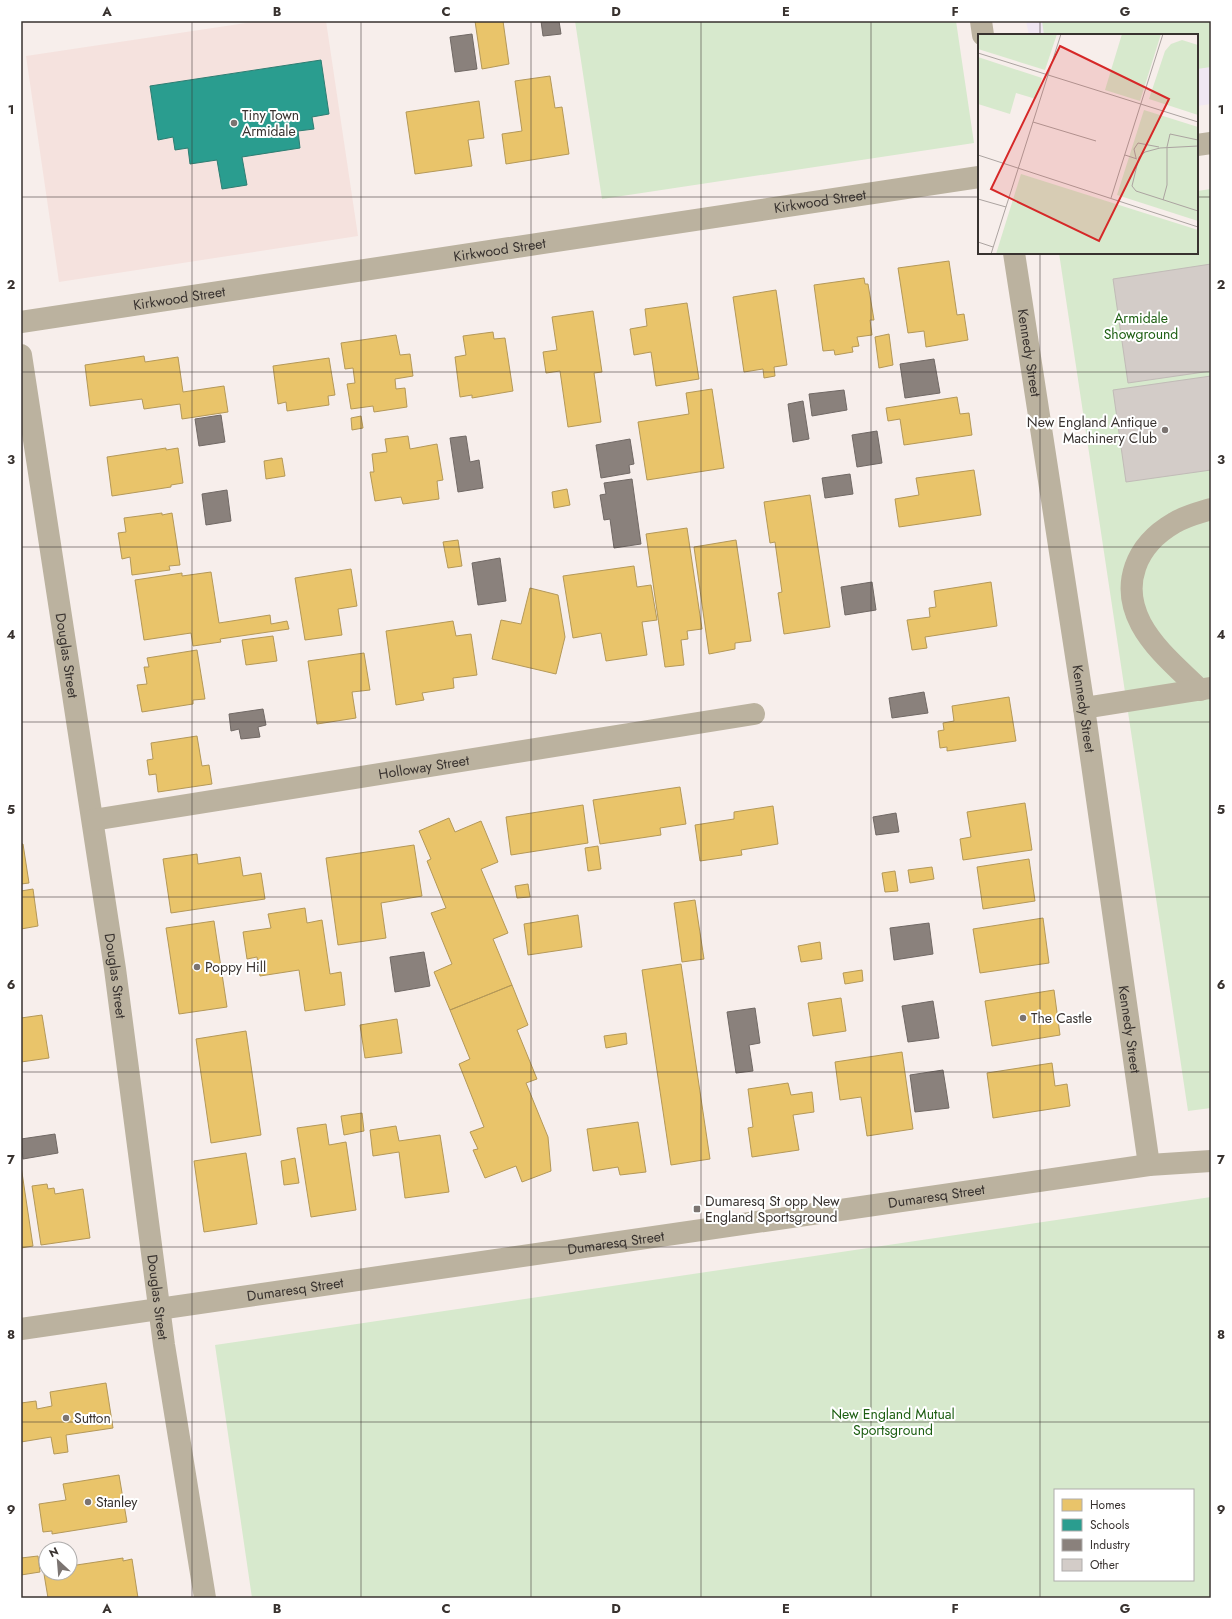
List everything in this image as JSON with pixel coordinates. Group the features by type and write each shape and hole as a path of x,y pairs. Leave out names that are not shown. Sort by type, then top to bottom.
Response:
{"street":[{"path":"981,21 983,34"},
{"path":"1198,145 1211,143"},
{"name":"Kirkwood Street","path":"21,322 978,178"},
{"name":"Kennedy Street","path":"1014,254 1084,708 1148,1165"},
{"name":"Douglas Street","path":"21,354 115,969 159,1308 205,1598"},
{"path":"1206,689 1172,663 1154,643 1142,625 1135,610 1131,592 1133,576 1138,561 1146,547 1157,535 1174,522 1192,514 1211,509"},
{"path":"1084,708 1206,689"},
{"name":"Holloway Street","path":"93,820 754,714"},
{"name":"Dumaresq Street","path":"21,1328 1148,1165 1211,1161"}],"shaded area":[{"path":"259,21 326,21 358,236 59,282 26,56"},
{"path":"1026,21 1211,21 1211,104 1198,106 1198,34 1029,34"}],"green space":[{"path":"575,21 956,21 974,143 602,199"},
{"path":"1042,21 1211,21 1211,67 1198,69 1198,34 1044,34"},
{"name":"Armidale Showground","path":"1211,189 1211,1108 1188,1111 1059,254 1198,254 1198,191"},
{"name":"New England Mutual Sportsground","path":"1211,1197 1211,1598 252,1598 215,1345"}],"building: Homes":[{"path":"475,21 503,21 509,64 482,69"},
{"path":"550,76 555,108 562,107 569,154 506,164 502,134 522,131 515,81"},
{"path":"479,101 484,138 468,140 472,166 415,174 406,112"},
{"path":"949,261 957,315 964,314 968,340 926,347 924,331 908,333 898,268"},
{"path":"864,278 865,284 868,284 874,320 870,320 872,335 857,337 859,346 852,347 853,352 835,355 834,350 823,351 814,285"},
{"path":"776,290 787,365 774,367 775,376 764,378 763,369 744,372 733,297"},
{"path":"687,303 699,379 656,386 651,352 634,355 630,329 647,326 645,309"},
{"path":"593,311 602,372 594,373 601,422 568,427 560,371 546,373 543,352 557,350 552,317"},
{"path":"493,332 494,339 505,338 513,391 472,398 472,395 460,397 455,357 466,355 463,336"},
{"path":"889,334 893,365 879,368 875,337"},
{"path":"396,335 400,355 410,354 413,376 395,379 396,389 405,388 407,407 374,412 373,406 351,409 347,384 355,383 353,368 345,369 341,343"},
{"path":"144,356 145,362 178,357 183,392 224,386 228,412 182,419 180,404 144,409 142,399 90,406 85,365"},
{"path":"329,358 335,395 328,396 329,405 287,411 286,402 278,404 273,366"},
{"path":"712,389 724,468 647,480 638,422 689,414 686,393"},
{"path":"957,397 960,414 969,413 972,435 904,445 900,419 888,421 886,408"},
{"path":"361,416 363,428 352,430 351,418"},
{"path":"408,436 410,449 437,444 443,480 437,481 439,499 403,504 401,497 375,501 370,472 374,472 372,454 387,452 385,439"},
{"path":"166,448 166,450 178,448 183,483 171,485 171,487 112,496 107,457"},
{"path":"282,458 285,476 266,479 264,461"},
{"path":"974,470 981,515 899,527 895,499 919,495 916,478"},
{"path":"567,489 570,505 554,508 552,492"},
{"path":"810,495 830,627 784,634 778,593 782,592 775,542 770,543 764,502"},
{"path":"162,513 162,515 172,513 180,565 169,566 170,570 132,575 130,557 122,559 118,533 126,532 124,518"},
{"path":"687,528 702,629 687,631 688,639 681,640 684,665 665,667 646,534"},
{"path":"458,540 462,566 448,568 443,542"},
{"path":"736,540 751,641 735,643 735,649 709,654 694,547"},
{"path":"634,566 637,587 651,585 657,620 642,622 647,655 606,661 601,633 573,638 563,576"},
{"path":"351,569 357,606 338,609 342,635 305,640 295,578"},
{"path":"211,572 219,623 270,615 271,624 287,621 289,629 220,639 221,642 193,646 191,633 144,640 135,580 182,573 182,576"},
{"path":"991,582 997,626 925,637 927,648 912,650 907,620 930,617 929,608 936,607 934,591"},
{"path":"530,588 558,595 565,637 556,674 492,659 501,620 521,624"},
{"path":"453,621 456,636 471,634 477,675 453,678 454,688 422,693 424,700 396,705 386,631"},
{"path":"273,636 277,661 246,665 242,640"},
{"path":"197,650 205,699 193,700 193,704 142,712 137,685 147,684 144,667 149,667 147,658"},
{"path":"364,653 370,690 352,692 356,718 317,724 308,661"},
{"path":"1009,697 1016,741 947,751 947,747 940,748 938,731 944,730 943,723 954,721 952,706"},
{"path":"197,736 202,766 209,765 212,784 158,792 156,774 149,775 147,760 153,759 151,743"},
{"path":"680,787 686,824 660,828 661,835 600,844 593,800"},
{"path":"1025,803 1032,850 963,860 960,839 971,837 967,812"},
{"path":"583,805 588,843 511,855 506,817"},
{"path":"773,806 778,844 741,850 742,855 700,861 695,825 734,819 734,812"},
{"path":"449,818 455,832 481,821 498,862 481,869 508,933 493,939 512,985 450,1010 434,972 452,964 431,913 446,908 427,861 431,859 419,831"},
{"path":"21,844 23,844 29,883 21,884"},
{"path":"414,845 422,896 381,903 386,938 338,945 326,858"},
{"path":"598,846 601,869 588,871 585,848"},
{"path":"197,854 198,864 240,857 243,876 261,873 265,899 171,913 163,859"},
{"path":"1029,859 1035,901 983,909 977,867"},
{"path":"932,867 934,879 910,883 908,870"},
{"path":"895,871 898,891 885,892 882,873"},
{"path":"528,884 530,897 517,898 515,886"},
{"path":"33,889 38,926 21,929 21,891"},
{"path":"695,900 704,959 682,962 674,903"},
{"path":"305,908 307,923 322,920 330,974 341,972 345,1005 305,1011 299,970 260,976 257,957 247,959 243,932 271,928 268,914"},
{"path":"578,915 582,947 528,955 524,924"},
{"path":"1043,918 1049,963 980,973 973,929"},
{"name":"Poppy Hill","path":"214,921 227,1007 179,1014 166,928"},
{"path":"820,942 822,959 801,962 798,946"},
{"path":"681,964 710,1159 671,1165 642,970"},
{"path":"862,970 863,981 845,984 843,973"},
{"path":"512,985 528,1025 517,1030 537,1079 526,1083 548,1137 551,1171 522,1182 516,1166 485,1178 473,1150 478,1149 470,1132 484,1127 459,1064 470,1059 450,1010"},
{"name":"The Castle","path":"1054,990 1060,1035 992,1046 985,1001"},
{"path":"841,998 846,1031 813,1036 808,1003"},
{"path":"42,1015 49,1058 21,1062 21,1018"},
{"path":"397,1019 402,1053 365,1058 360,1025"},
{"path":"246,1031 261,1135 211,1143 196,1039"},
{"path":"626,1033 627,1044 606,1048 604,1036"},
{"path":"902,1052 913,1129 867,1136 861,1097 840,1100 835,1062"},
{"path":"1052,1063 1055,1086 1067,1084 1070,1106 993,1118 987,1073"},
{"path":"788,1083 791,1095 812,1092 814,1112 793,1115 799,1150 752,1157 748,1128 753,1127 748,1089"},
{"path":"362,1113 364,1131 344,1135 341,1116"},
{"path":"638,1122 646,1172 620,1175 618,1167 593,1171 587,1129"},
{"path":"326,1124 329,1145 346,1142 356,1210 311,1217 297,1128"},
{"path":"396,1126 399,1141 440,1135 449,1192 405,1198 399,1152 373,1156 370,1130"},
{"path":"246,1153 257,1224 204,1232 194,1161"},
{"path":"295,1158 299,1183 284,1185 281,1161"},
{"path":"21,1166 33,1246 21,1248"},
{"path":"47,1184 48,1189 54,1188 55,1194 83,1189 90,1238 41,1245 32,1186"},
{"name":"Sutton","path":"106,1383 113,1428 66,1435 68,1452 54,1454 51,1437 21,1442 21,1403 36,1401 37,1409 52,1406 50,1392"},
{"name":"Stanley","path":"119,1475 127,1522 52,1534 52,1531 43,1532 39,1504 66,1500 63,1484"},
{"path":"38,1556 38,1572 21,1575 21,1558"},
{"path":"123,1558 123,1561 132,1559 138,1598 48,1598 45,1581 78,1581 78,1565"}],"building: Schools":[{"name":"Tiny Town Armidale","path":"321,60 329,114 312,117 314,129 298,131 300,148 242,157 247,185 222,189 217,160 190,164 188,148 175,150 173,137 158,140 150,86"}],"building: Industry":[{"path":"541,21 559,21 561,34 543,36"},
{"path":"472,34 477,69 455,72 450,37"},
{"path":"934,359 940,393 905,398 900,364"},
{"path":"844,390 847,410 812,416 809,394"},
{"path":"803,401 809,439 793,442 788,404"},
{"path":"221,415 225,442 199,446 195,419"},
{"path":"877,431 882,463 857,467 852,435"},
{"path":"466,436 470,462 479,460 483,488 458,492 450,438"},
{"path":"630,439 634,464 629,465 630,473 601,478 596,445"},
{"path":"850,474 853,494 825,498 822,478"},
{"path":"632,479 641,544 614,548 610,519 604,520 600,495 606,494 604,483"},
{"path":"227,490 231,521 206,525 202,494"},
{"path":"500,558 506,601 478,605 472,563"},
{"path":"872,582 876,610 845,615 841,587"},
{"path":"924,692 928,713 892,718 889,698"},
{"path":"263,709 266,725 258,727 260,737 241,739 239,729 231,731 229,714"},
{"path":"896,813 899,832 876,835 873,817"},
{"path":"929,923 933,954 894,960 890,928"},
{"path":"424,952 430,986 395,992 390,957"},
{"path":"933,1001 939,1038 908,1042 902,1006"},
{"path":"755,1008 760,1043 749,1045 753,1071 736,1073 727,1012"},
{"path":"943,1070 949,1108 915,1112 910,1075"},
{"path":"55,1134 58,1153 23,1159 21,1139"}],"building: Other":[{"path":"1211,264 1211,371 1128,383 1113,279"},
{"name":"New England Antique Machinery Club","path":"1211,376 1211,470 1126,482 1113,390"}],"place":[{"name":"Tiny Town Armidale","path":"234,123"},
{"name":"New England Antique Machinery Club","path":"1165,430"},
{"name":"Poppy Hill","path":"197,967"},
{"name":"The Castle","path":"1023,1018"},
{"name":"Dumaresq St opp New England Sportsground","path":"697,1209"},
{"name":"Sutton","path":"66,1418"},
{"name":"Stanley","path":"88,1502"}]}
